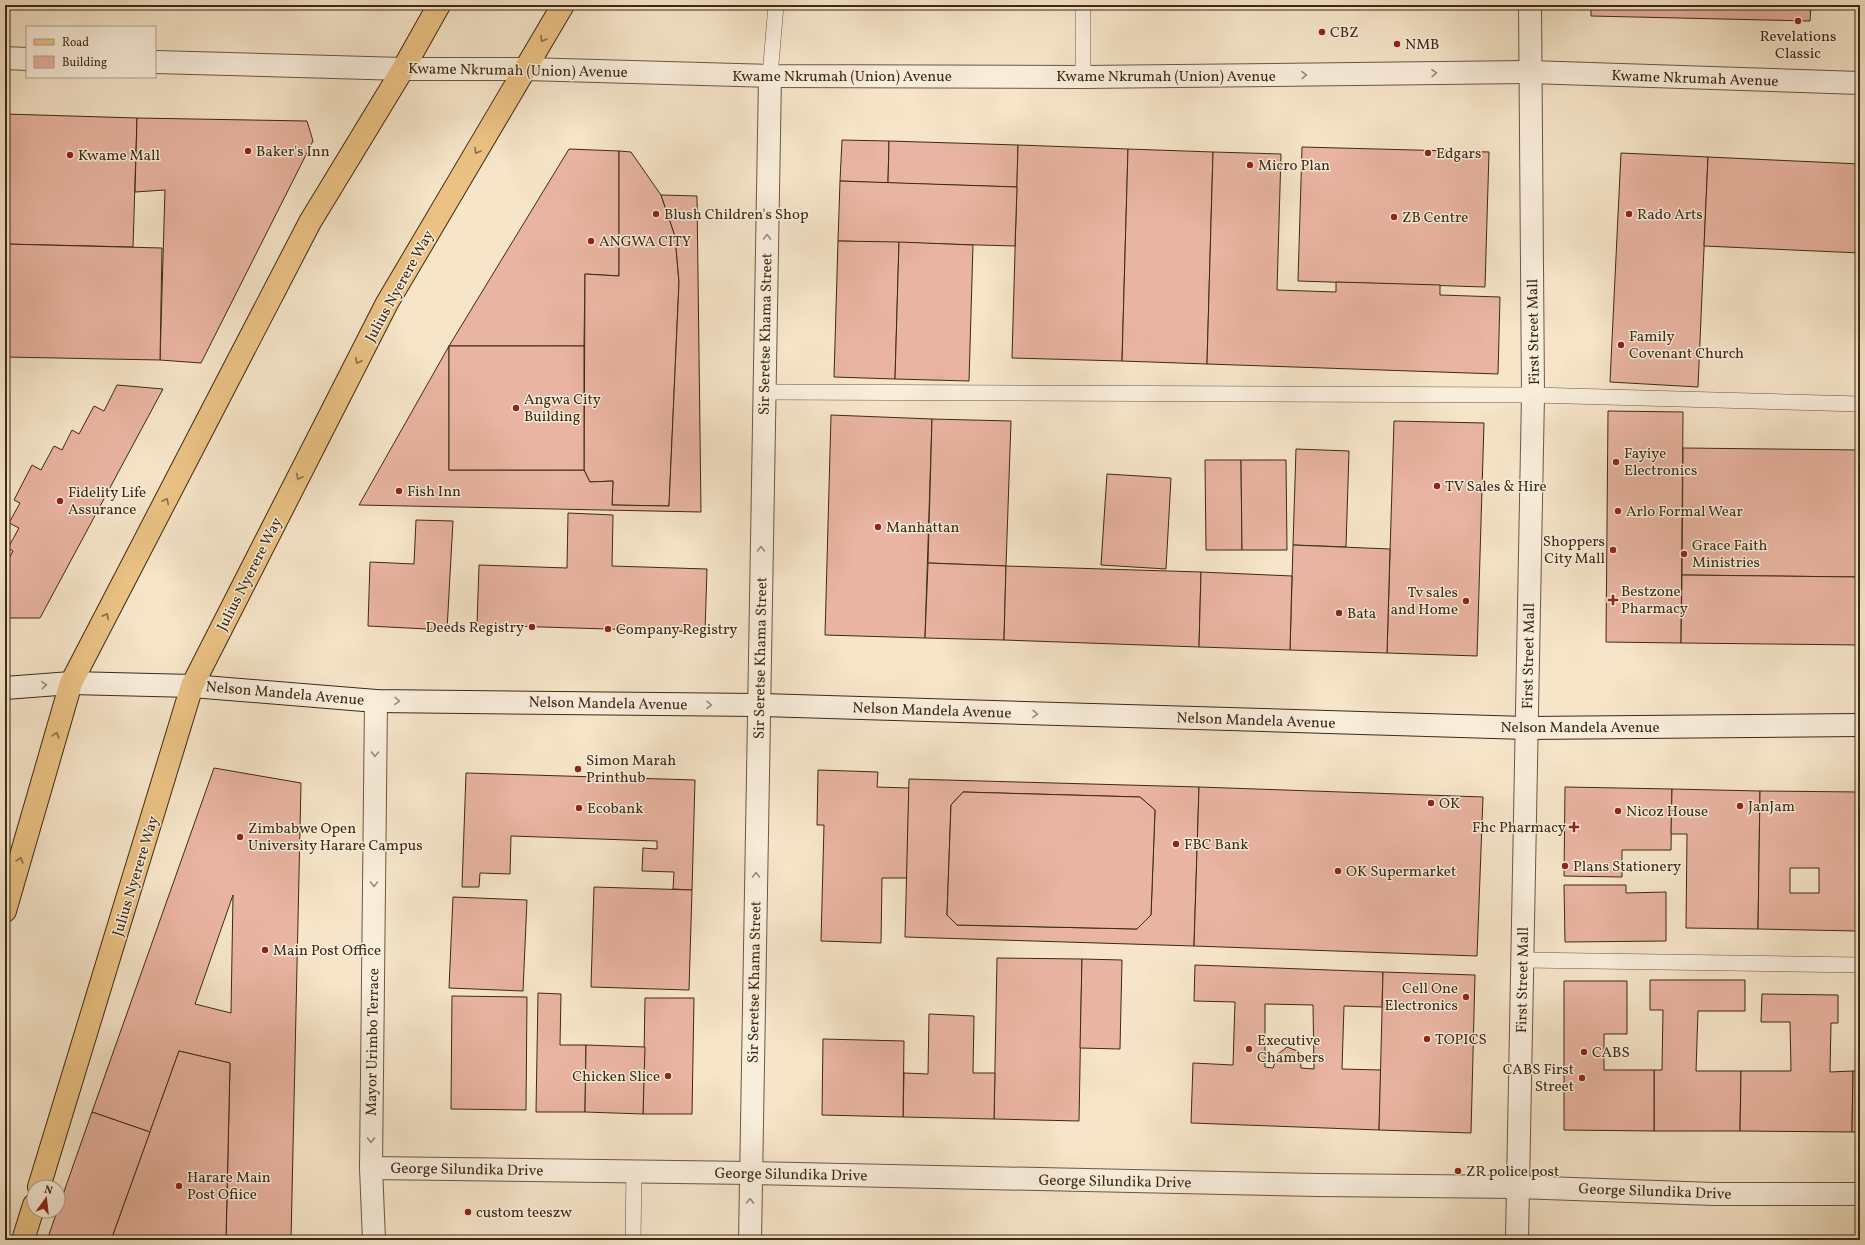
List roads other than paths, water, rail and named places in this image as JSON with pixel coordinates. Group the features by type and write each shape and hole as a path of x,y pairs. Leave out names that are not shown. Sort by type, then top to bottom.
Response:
{"main road":[{"path":"5,911 71,683 310,222 403,69 439,5"},
{"name":"Julius Nyerere Way","path":"41,1179 192,686 387,302 563,5"},
{"path":"24,1240 30,1219"}],"street":[{"name":"First Street Mall","path":"1517,1240 1533,395 1530,5"},
{"path":"5,58 26,59"},
{"name":"Kwame Nkrumah (Union) Avenue","path":"156,62 403,69 526,69 770,76 1083,77 1530,72"},
{"name":"Kwame Nkrumah Avenue","path":"1530,72 1860,83"},
{"name":"Sir Seretse Khama Street","path":"750,1240 770,76"},
{"name":"Nelson Mandela Avenue","path":"5,688 71,683 192,686 376,701 759,705 1527,728 1860,725"},
{"name":"Mayor Urimbo Terrace","path":"374,1240 371,1168 376,701"},
{"name":"George Silundika Drive","path":"371,1168 634,1171 1318,1185 1518,1187 1714,1194 1860,1194"}],"lane":[{"path":"770,76 776,5"},
{"path":"1083,5 1083,77"},
{"path":"764,392 1533,395 1860,404"},
{"path":"1522,960 1860,965"},
{"path":"633,1240 634,1171"}],"place":[{"name":"Revelations Classic","path":"1798,21"},
{"name":"CBZ","path":"1322,32"},
{"name":"NMB","path":"1397,44"},
{"name":"Baker's Inn","path":"248,151"},
{"name":"Edgars","path":"1428,153"},
{"name":"Kwame Mall","path":"70,155"},
{"name":"Micro Plan","path":"1250,165"},
{"name":"Blush Children's Shop","path":"656,214"},
{"name":"Rado Arts","path":"1629,214"},
{"name":"ZB Centre","path":"1394,217"},
{"name":"ANGWA CITY","path":"591,241"},
{"name":"Family Covenant Church","path":"1621,345"},
{"name":"Angwa City Building","path":"516,408"},
{"name":"Fayiye Electronics","path":"1616,462"},
{"name":"TV Sales & Hire","path":"1437,486"},
{"name":"Fish Inn","path":"399,491"},
{"name":"Fidelity Life Assurance","path":"60,501"},
{"name":"Arlo Formal Wear","path":"1618,511"},
{"name":"Manhattan","path":"878,527"},
{"name":"Shoppers City Mall","path":"1613,550"},
{"name":"Grace Faith Ministries","path":"1684,554"},
{"name":"Bestzone Pharmacy","path":"1613,600"},
{"name":"Tv sales and Home","path":"1466,601"},
{"name":"Bata","path":"1339,613"},
{"name":"Deeds Registry","path":"532,627"},
{"name":"Company Registry","path":"608,629"},
{"name":"Simon Marah Printhub","path":"578,769"},
{"name":"OK","path":"1431,803"},
{"name":"JanJam","path":"1740,806"},
{"name":"Ecobank","path":"579,808"},
{"name":"Nicoz House","path":"1618,811"},
{"name":"Fhc Pharmacy","path":"1574,827"},
{"name":"Zimbabwe Open University Harare Campus","path":"240,837"},
{"name":"FBC Bank","path":"1176,844"},
{"name":"Plans Stationery","path":"1565,866"},
{"name":"OK Supermarket","path":"1338,871"},
{"name":"Main Post Office","path":"265,950"},
{"name":"Cell One Electronics","path":"1466,997"},
{"name":"TOPICS","path":"1427,1039"},
{"name":"Executive Chambers","path":"1249,1049"},
{"name":"CABS","path":"1584,1052"},
{"name":"Chicken Slice","path":"668,1076"},
{"name":"CABS First Street","path":"1582,1078"},
{"name":"ZR police post","path":"1458,1171"},
{"name":"Harare Main Post Ofiice","path":"179,1186"},
{"name":"custom teeszw","path":"468,1212"}]}
